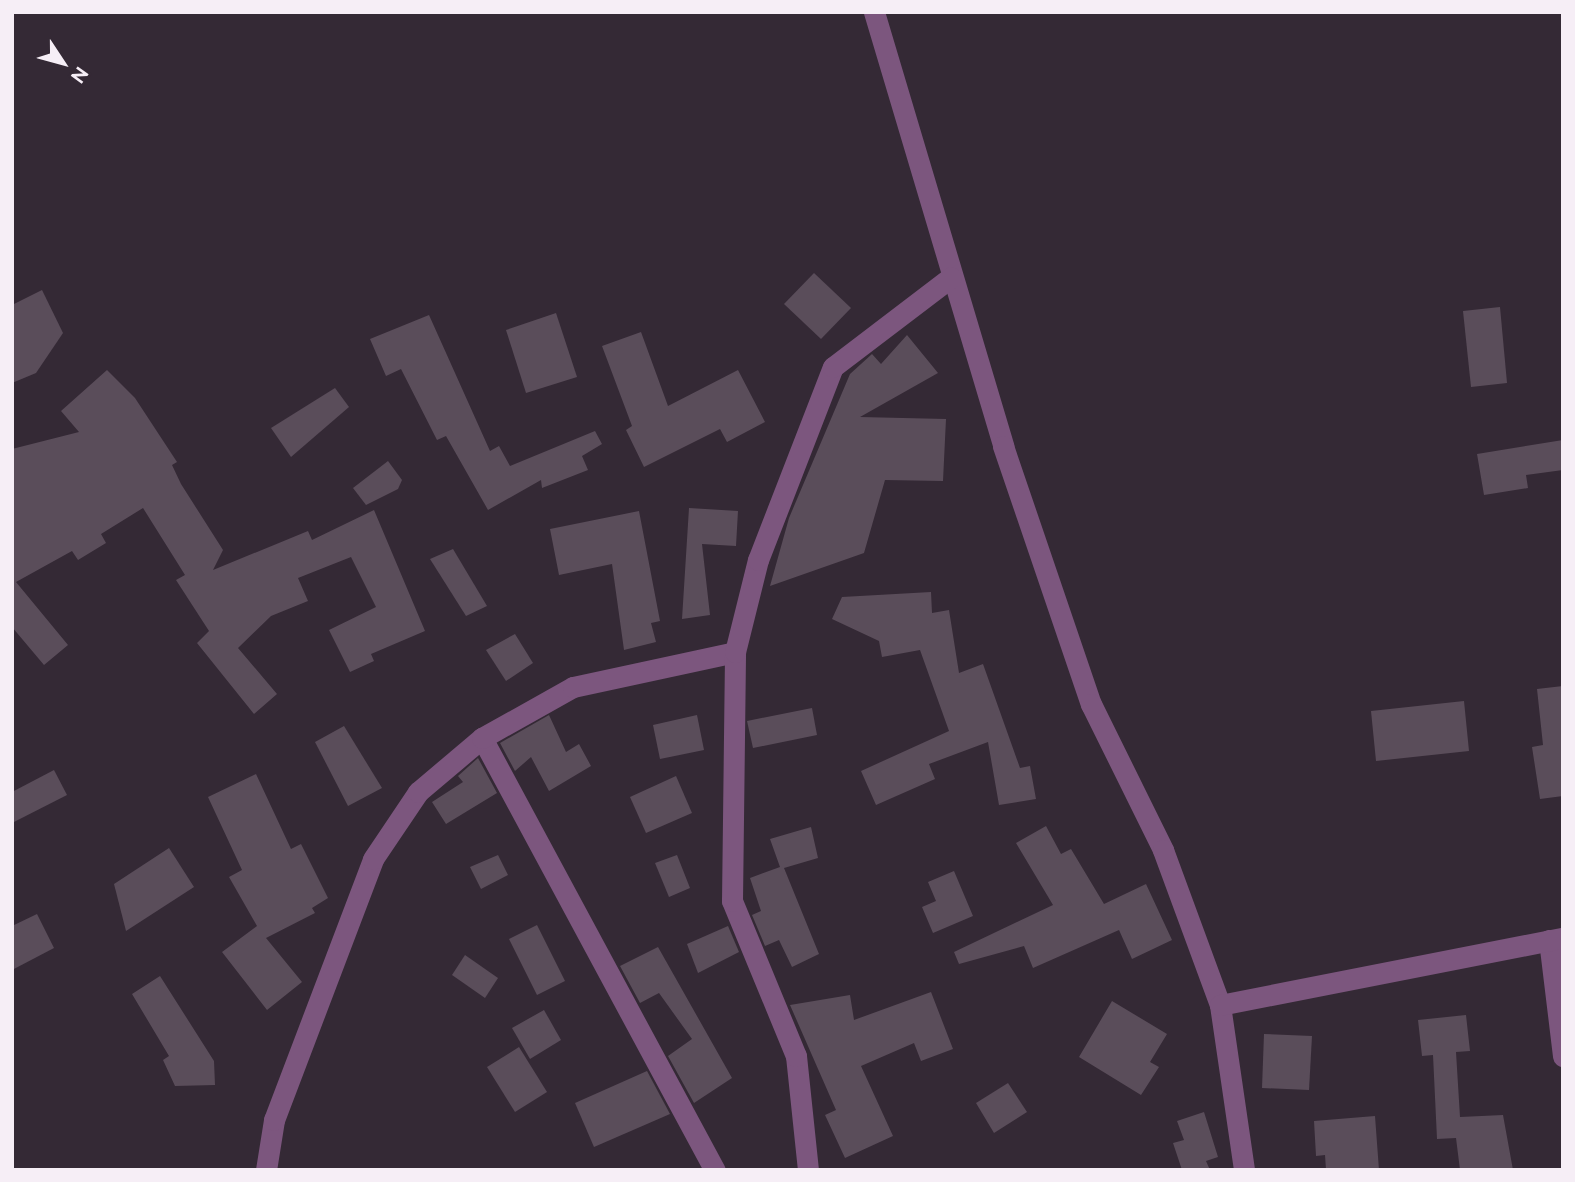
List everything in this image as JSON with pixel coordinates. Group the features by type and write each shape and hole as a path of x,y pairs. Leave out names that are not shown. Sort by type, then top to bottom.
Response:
{"street":[{"path":"874,12 951,277 1091,704 1163,850 1220,1005 1244,1170"},
{"path":"808,1170 796,1056 732,901 735,652 758,560 833,367 951,277"},
{"path":"266,1170 274,1120 373,859 418,792 482,738 573,687 735,652"},
{"path":"482,738 715,1170"},
{"path":"1220,1005 1556,939 1563,1056"}],"building":[{"path":"814,273 851,308 821,339 784,304"},
{"path":"42,290 63,333 36,373 12,383 12,305"},
{"path":"1500,307 1507,383 1471,387 1463,311"},
{"path":"556,313 577,377 526,393 506,330"},
{"path":"429,315 490,451 499,446 510,466 595,431 602,444 582,456 588,470 542,488 541,480 488,510 446,436 437,440 401,369 386,376 370,339"},
{"path":"641,332 668,406 738,370 765,422 727,442 720,429 644,467 626,430 632,426 602,346"},
{"path":"907,335 938,373 860,417 946,419 943,481 885,480 864,553 770,586 789,518 850,374 872,354 881,364"},
{"path":"107,370 135,398 177,462 172,465 181,484 223,550 213,570 308,531 312,540 374,510 425,631 371,654 374,661 350,672 329,630 376,607 351,557 298,578 308,601 271,616 238,648 277,694 254,714 197,643 209,631 176,580 185,575 143,508 101,534 106,543 78,560 72,551 16,582 68,645 44,665 12,627 12,449 79,432 61,411"},
{"path":"335,388 349,407 291,457 271,428"},
{"path":"1563,440 1563,470 1526,475 1528,488 1484,495 1477,454"},
{"path":"388,461 402,480 398,489 366,505 353,488"},
{"path":"689,508 738,511 736,546 702,544 710,615 682,619"},
{"path":"639,511 660,621 651,623 656,642 624,650 612,564 559,575 550,529"},
{"path":"453,549 487,606 466,616 430,559"},
{"path":"931,592 932,613 949,610 959,673 983,664 1020,768 1030,766 1036,799 999,805 988,742 929,764 935,779 876,805 861,771 949,731 920,650 882,657 879,641 832,619 842,597"},
{"path":"515,634 533,663 506,681 486,650"},
{"path":"1563,686 1563,796 1540,799 1532,747 1543,745 1537,689"},
{"path":"1464,701 1469,751 1376,761 1371,711"},
{"path":"812,708 817,735 753,748 747,721"},
{"path":"549,715 566,752 579,744 591,766 549,791 531,757 515,771 500,743"},
{"path":"697,715 704,750 660,759 653,725"},
{"path":"344,726 382,788 348,806 315,742"},
{"path":"478,758 497,793 446,824 432,802 463,782 458,776"},
{"path":"54,770 67,795 12,823 12,792"},
{"path":"256,774 291,849 301,844 328,898 312,908 315,913 266,938 302,982 267,1010 222,952 257,926 229,877 242,870 208,797"},
{"path":"676,776 692,813 646,833 630,797"},
{"path":"1046,826 1061,854 1071,849 1104,904 1146,884 1172,940 1132,959 1119,930 1033,968 1024,946 959,964 954,952 1053,905 1016,843"},
{"path":"811,827 818,858 784,868 819,954 792,967 779,940 765,946 752,915 761,911 750,878 780,867 770,839"},
{"path":"169,848 194,887 126,931 114,884"},
{"path":"498,855 508,875 481,889 470,867"},
{"path":"677,855 690,888 669,897 655,863"},
{"path":"954,871 973,916 933,933 922,907 936,901 928,882"},
{"path":"37,914 54,948 12,970 12,926"},
{"path":"537,925 565,981 537,995 509,939"},
{"path":"728,926 739,952 698,973 687,944"},
{"path":"658,947 732,1078 694,1103 668,1056 692,1039 659,993 640,1003 620,966"},
{"path":"465,955 498,978 485,998 452,975"},
{"path":"160,976 214,1061 215,1085 175,1086 163,1060 169,1056 132,994"},
{"path":"931,992 953,1049 921,1061 914,1043 861,1066 893,1136 845,1158 825,1115 836,1110 790,1005 850,995 854,1020"},
{"path":"1112,1001 1167,1034 1150,1062 1159,1067 1141,1095 1079,1057"},
{"path":"544,1010 561,1040 530,1059 512,1028"},
{"path":"1466,1015 1470,1051 1456,1052 1460,1117 1503,1115 1513,1170 1460,1170 1456,1138 1437,1139 1433,1055 1422,1056 1418,1020"},
{"path":"1264,1034 1312,1036 1309,1090 1262,1088"},
{"path":"519,1047 547,1092 515,1112 487,1067"},
{"path":"647,1071 670,1114 594,1147 575,1103"},
{"path":"1008,1083 1027,1112 994,1133 976,1103"},
{"path":"1204,1112 1218,1157 1206,1161 1210,1170 1182,1170 1173,1143 1184,1140 1177,1121"},
{"path":"1375,1116 1379,1170 1326,1170 1325,1155 1316,1156 1314,1121"}]}
